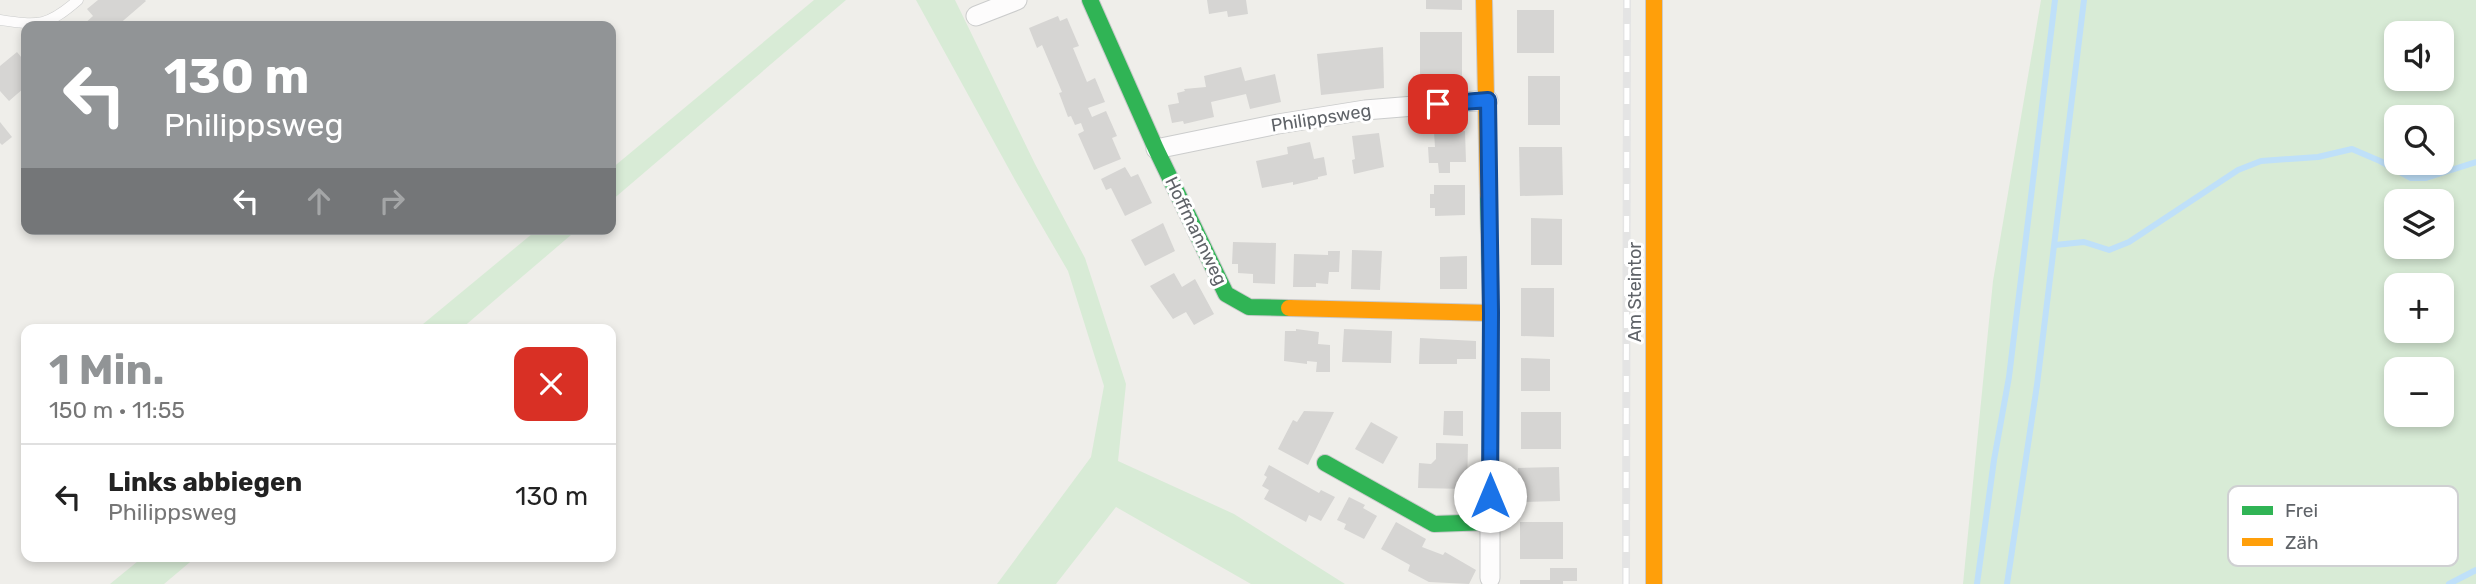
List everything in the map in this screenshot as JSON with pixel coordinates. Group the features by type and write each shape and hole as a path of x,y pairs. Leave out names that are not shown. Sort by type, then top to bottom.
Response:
{"street":[{"path":"976,16 1017,0"},
{"name":"Hoffmannweg","path":"1090,0 1156,149 1226,294 1249,307 1491,313"},
{"path":"1484,0 1491,313 1490,578"},
{"name":"Am Steintor","path":"1654,0 1654,584"},
{"name":"Philippsweg","path":"1156,149 1278,124 1365,110 1488,100"},
{"path":"1325,463 1434,524 1490,522"}],"lane":[{"path":"47,21 57,18 78,0"},
{"path":"0,20 21,22"}],"green space":[{"path":"814,0 846,0 616,197 616,165"},
{"path":"916,0 955,0 1035,164 1085,258 1126,384 1118,461 1234,514 1345,584 1251,584 1116,507 1056,584 997,584 1091,457 1104,386 1068,271"},
{"path":"2041,0 2476,0 2476,584 1963,584 1993,281"},
{"path":"531,235 571,235 467,324 423,324"},
{"path":"137,562 190,562 164,584 110,584"}],"building":[{"path":"98,0 146,1 123,21 88,21 93,16 87,9"},
{"path":"1207,0 1246,0 1248,14 1228,17 1227,11 1209,14"},
{"path":"1426,0 1462,0 1462,10 1426,9"},
{"path":"1517,10 1554,10 1554,53 1517,53"},
{"path":"1058,16 1060,21 1067,18 1079,46 1073,48 1087,82 1095,78 1105,102 1088,108 1092,117 1106,111 1117,136 1112,138 1121,159 1094,170 1078,134 1084,131 1081,123 1075,125 1071,116 1068,117 1059,93 1062,92 1042,45 1037,48 1029,28"},
{"path":"1420,32 1462,32 1462,80 1420,85"},
{"path":"1383,47 1384,88 1321,95 1317,54"},
{"path":"17,52 21,57 21,91 9,101 0,91 0,66"},
{"path":"1241,67 1245,81 1275,74 1281,102 1250,109 1246,94 1211,102 1214,117 1184,124 1183,121 1172,123 1168,105 1179,103 1177,93 1185,91 1184,89 1206,87 1204,76"},
{"path":"1528,76 1560,76 1560,125 1528,125"},
{"path":"0,122 12,137 2,145 0,143"},
{"path":"1465,131 1466,162 1450,162 1450,173 1439,173 1438,163 1429,163 1428,147 1435,147 1434,132"},
{"path":"1379,133 1384,167 1354,174 1352,136"},
{"path":"1310,142 1314,159 1324,157 1327,175 1293,185 1293,182 1262,188 1256,161 1288,154 1287,147"},
{"path":"1519,147 1562,147 1563,195 1520,196"},
{"path":"1125,167 1131,177 1138,174 1152,203 1125,216 1111,188 1106,190 1101,179"},
{"path":"1434,185 1465,185 1465,215 1435,216 1435,208 1430,208 1430,194 1434,194"},
{"path":"1531,218 1562,219 1562,265 1531,265"},
{"path":"1163,223 1175,251 1145,266 1131,240"},
{"path":"1233,242 1276,243 1275,284 1253,283 1253,274 1238,273 1238,264 1232,264"},
{"path":"1352,250 1382,251 1380,290 1351,289"},
{"path":"1328,251 1340,251 1339,272 1329,272 1328,284 1293,287 1294,254 1328,255"},
{"path":"1467,256 1467,289 1440,289 1440,257"},
{"path":"1174,273 1182,287 1195,279 1214,314 1194,325 1186,312 1173,319 1150,286"},
{"path":"1521,288 1554,288 1554,337 1521,336"},
{"path":"1296,329 1319,332 1318,344 1330,345 1330,372 1316,372 1317,362 1307,361 1307,364 1284,361 1285,331"},
{"path":"1344,329 1392,331 1391,363 1342,362"},
{"path":"1420,338 1476,341 1476,359 1457,359 1457,364 1419,364"},
{"path":"1521,358 1550,359 1550,391 1521,391"},
{"path":"1304,411 1334,412 1308,465 1278,449 1293,420 1297,422"},
{"path":"1444,411 1463,411 1463,436 1443,435"},
{"path":"1521,412 1561,412 1561,449 1521,449"},
{"path":"1371,422 1398,437 1383,464 1355,449"},
{"path":"1436,443 1468,444 1467,489 1418,488 1419,463 1431,464 1436,459"},
{"path":"1269,465 1319,493 1321,490 1335,497 1321,521 1309,515 1306,522 1264,499 1269,490 1262,486"},
{"path":"1559,467 1560,501 1519,502 1518,468"},
{"path":"1349,497 1365,505 1363,508 1377,516 1364,539 1344,529 1346,524 1337,520"},
{"path":"1396,522 1426,539 1422,547 1443,555 1445,552 1476,570 1469,584 1429,582 1408,571 1410,565 1381,549"},
{"path":"1520,522 1563,522 1563,559 1520,559"},
{"path":"1550,568 1577,568 1577,581 1563,581 1563,584 1520,584 1520,580 1550,580"}],"waterway":[{"path":"1977,584 1994,460 2009,377 2055,0"},
{"path":"2007,584 2037,385 2084,0"},
{"path":"2055,245 2084,242 2109,250 2129,242 2238,170 2261,161 2318,157 2352,149 2411,178 2426,178 2476,162"},
{"path":"2449,584 2476,570"}],"railway":[{"path":"1626,584 1627,0"}],"traffic: fast":[{"path":"1090,0 1156,149 1226,294 1249,307 1289,308"},
{"path":"1325,463 1434,524 1490,522 1491,313 1488,195"}],"traffic: slow":[{"path":"1484,0 1488,195"},
{"path":"1654,0 1654,584"},
{"path":"1289,308 1491,313"}],"route":[{"path":"1438,104 1488,100 1490,496"}]}
